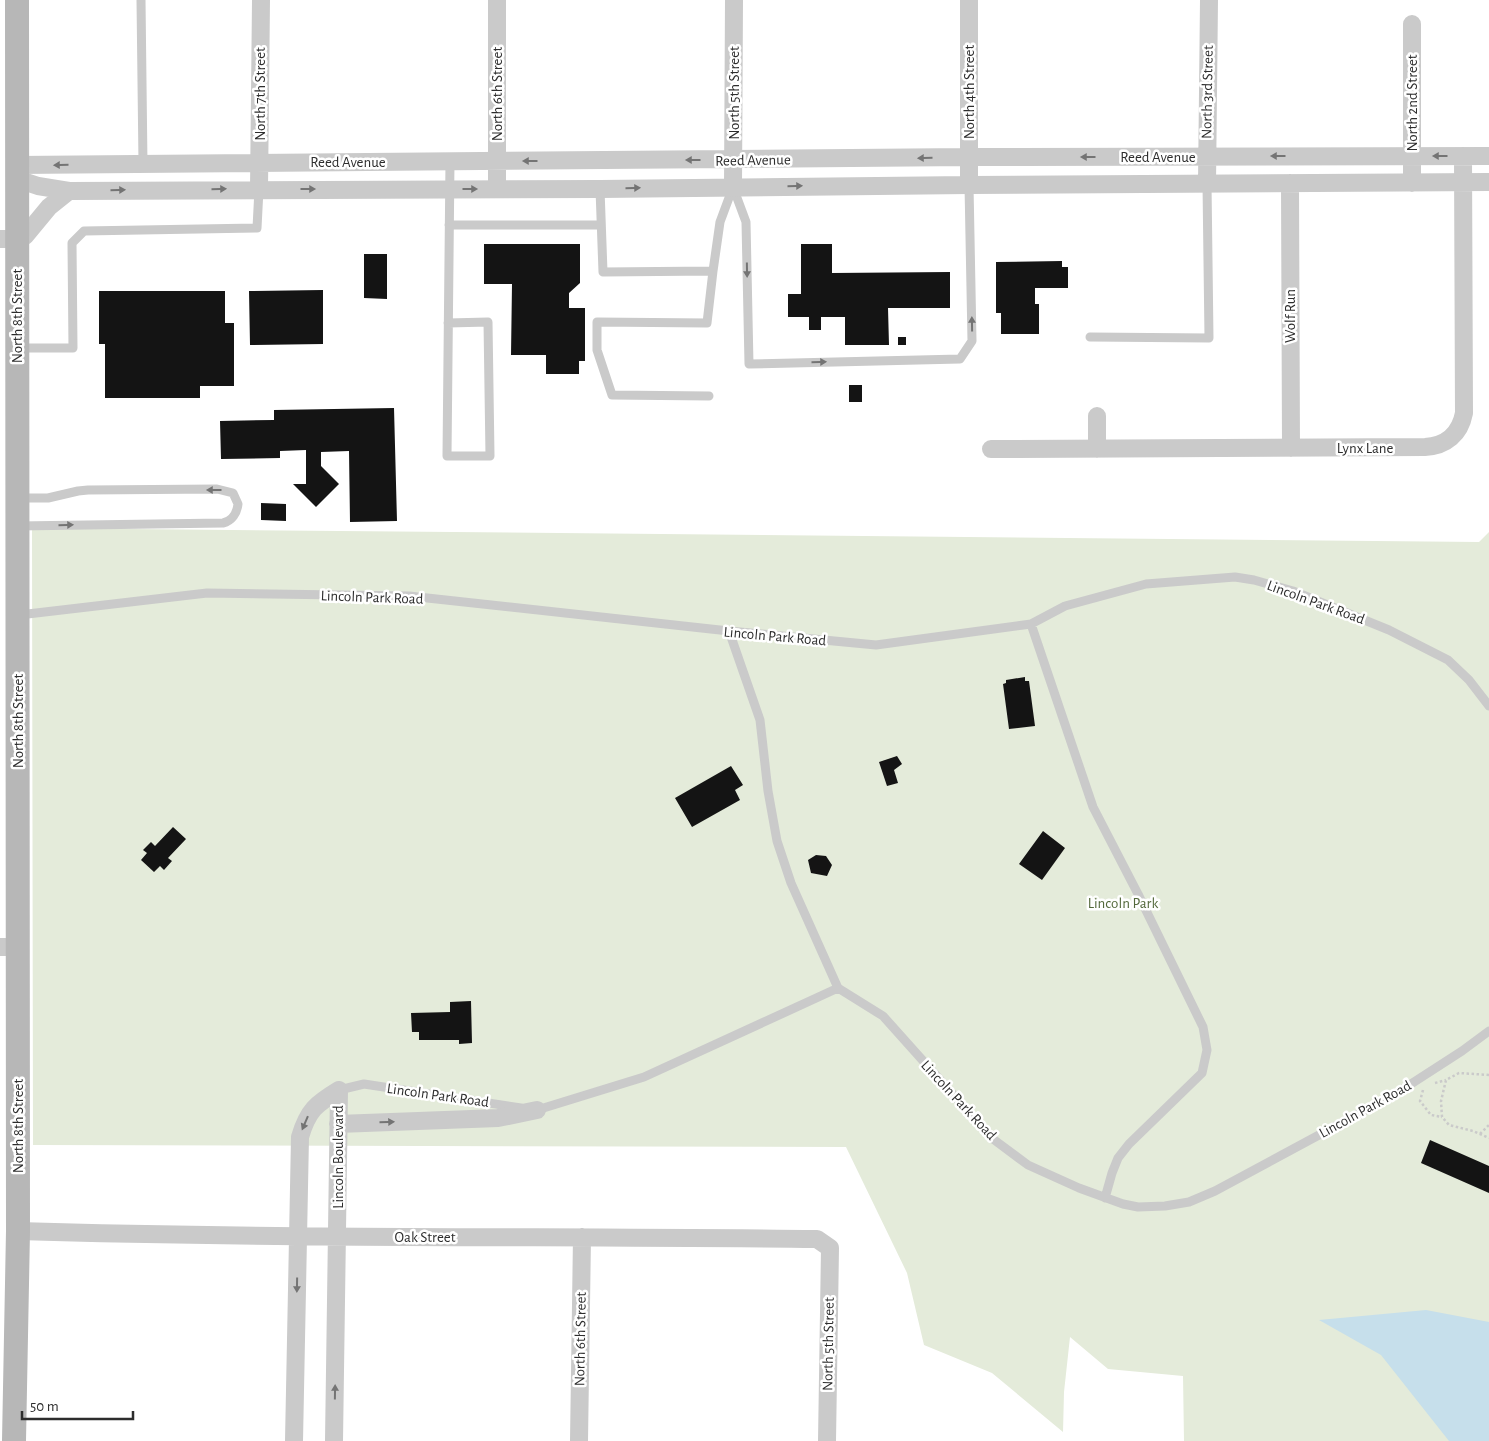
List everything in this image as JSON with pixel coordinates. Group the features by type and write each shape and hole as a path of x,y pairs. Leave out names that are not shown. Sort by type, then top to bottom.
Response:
{"street":[{"name":"North 8th Street","path":"14,1441 18,1231 9,947 18,615 17,348 8,239 17,172 18,0"},
{"name":"North 7th Street","path":"259,189 261,0"},
{"name":"North 6th Street","path":"497,0 497,189"},
{"name":"North 5th Street","path":"734,0 734,187"},
{"name":"North 4th Street","path":"969,0 969,185"},
{"name":"North 3rd Street","path":"1206,184 1209,0"},
{"name":"North 2nd Street","path":"1412,24 1412,183"},
{"name":"Lynx Lane","path":"991,450 1434,447 1451,438 1460,427 1464,414 1463,156"},
{"name":"Reed Avenue","path":"17,172 143,164 1489,156"},
{"name":"Reed Avenue","path":"17,172 38,186 69,191 1489,182"},
{"name":"Wolf Run","path":"1290,183 1291,448"},
{"path":"8,239 21,238 29,232 49,207 69,191"},
{"path":"1096,416 1096,449"},
{"name":"Lincoln Boulevard","path":"334,1441 339,1090"},
{"name":"Lincoln Boulevard","path":"294,1441 300,1137 305,1120 314,1107 339,1090"},
{"name":"Lincoln Park Road","path":"338,1124 498,1118 537,1110"},
{"name":"Oak Street","path":"18,1231 298,1237 582,1236 817,1239 830,1248"},
{"name":"North 6th Street","path":"579,1441 582,1236"},
{"name":"North 5th Street","path":"827,1441 830,1248"}],"lane":[{"path":"141,0 143,164"},
{"path":"448,323 488,322 490,456 447,456 449,189 450,161"},
{"path":"1090,337 1209,338 1206,184"},
{"path":"734,187 746,222 749,364 960,359 972,341 969,185"},
{"path":"710,396 612,395 596,350 597,322 707,323 720,222 734,187"},
{"path":"17,348 73,348 72,243 84,231 257,228 259,189"},
{"path":"600,189 603,272 713,271"},
{"path":"449,225 601,225"},
{"path":"17,498 48,498 88,490 218,489 233,493 238,504 234,515 228,522 223,523 17,526"},
{"name":"Lincoln Park Road","path":"18,615 207,593 409,596 876,645 1031,624 1065,606 1146,584 1235,577 1293,590 1388,630 1448,660 1469,680 1489,706"},
{"path":"1031,624 1093,807 1204,1027 1207,1050 1202,1073 1129,1144 1118,1158 1105,1198"},
{"path":"729,631 760,720 768,791 777,841 791,883 838,988"},
{"name":"Lincoln Park Road","path":"339,1090 364,1084 537,1110 644,1077 838,988 883,1016 993,1139 1028,1165 1055,1178 1123,1204 1138,1207 1165,1206 1190,1202 1215,1191 1397,1092 1462,1051 1489,1031"}],"path":[{"path":"1431,1084 1446,1080 1460,1073 1489,1075"},
{"path":"1442,1117 1441,1101 1446,1080"},
{"path":"1424,1086 1420,1101 1430,1115 1442,1117 1449,1124 1489,1138"},
{"path":"1480,1134 1489,1125"}],"green space":[{"name":"Lincoln Park","path":"32,528 1479,542 1489,532 1489,1441 1184,1441 1183,1376 1108,1369 1070,1337 1064,1392 1063,1432 992,1373 924,1345 907,1273 846,1147 33,1145"}],"water":[{"path":"1426,1310 1489,1322 1489,1441 1449,1441 1381,1355 1319,1320"}],"building":[{"path":"484,244 580,244 580,283 569,293 569,308 585,308 585,361 579,361 579,374 546,374 546,355 511,355 512,284 484,284"},
{"path":"801,244 832,244 832,273 950,272 950,308 888,308 889,345 845,345 845,317 821,317 821,330 809,330 809,317 788,317 788,294 801,294"},
{"path":"364,254 387,254 387,299 364,298"},
{"path":"1062,261 1062,267 1068,267 1068,288 1035,288 1035,304 1039,304 1039,334 1001,334 1001,313 996,313 996,262"},
{"path":"323,290 323,344 250,345 249,291"},
{"path":"99,291 225,291 225,323 234,323 234,386 200,386 200,398 105,398 105,344 99,344"},
{"path":"898,337 906,337 906,345 898,345"},
{"path":"849,385 862,385 862,402 849,402"},
{"path":"394,408 397,521 350,522 349,451 321,452 321,466 339,484 316,507 293,484 306,484 306,450 280,451 280,458 221,459 220,421 274,420 274,410"},
{"path":"261,503 286,504 286,521 261,520"},
{"path":"1025,677 1025,681 1029,681 1035,726 1009,729 1003,684 1006,683 1006,680"},
{"path":"897,756 902,764 894,770 898,783 887,786 879,762"},
{"path":"731,766 743,785 735,790 740,800 692,827 675,798"},
{"path":"173,827 186,839 168,858 172,861 164,870 160,866 154,872 141,860 147,853 143,850 151,842 155,846"},
{"path":"1043,831 1065,848 1042,880 1019,864"},
{"path":"816,855 826,856 832,865 827,876 811,873 808,860"},
{"path":"471,1001 472,1043 459,1044 459,1040 419,1040 419,1032 412,1032 411,1013 450,1012 450,1002"},
{"path":"1430,1140 1489,1166 1489,1193 1421,1163"}]}
